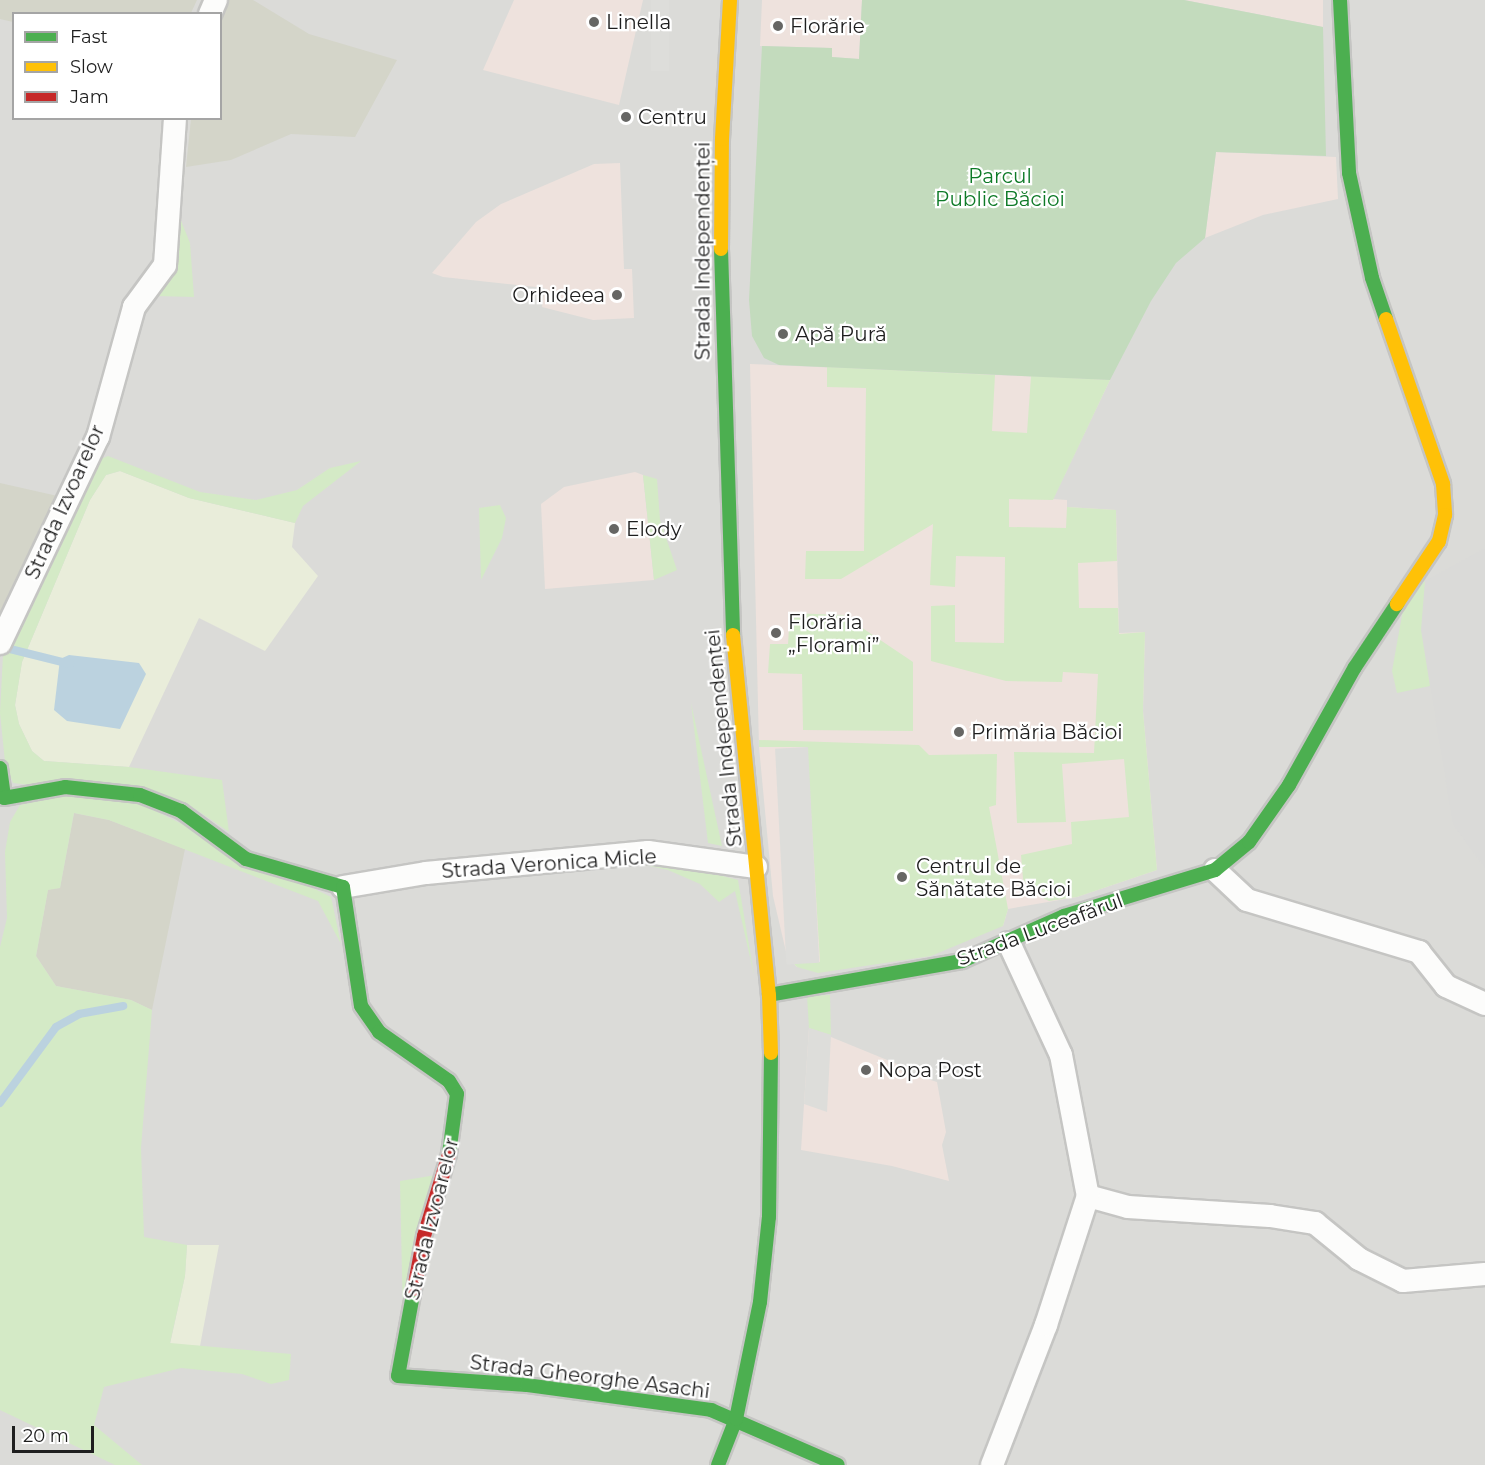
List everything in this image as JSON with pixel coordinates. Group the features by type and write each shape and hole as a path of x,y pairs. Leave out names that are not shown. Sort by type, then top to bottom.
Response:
{"street":[{"name":"Strada Independenței","path":"718,1465 736,1419 760,1302 769,1217 773,1105 769,995 729,594 721,331 722,139 730,0"},
{"path":"1340,0 1349,174 1372,278 1443,484 1445,515 1439,541 1355,667 1289,784 1249,842 1215,870 1247,900 1419,951 1446,986 1485,1004"},
{"name":"Strada Izvoarelor","path":"0,643 98,437 134,307 165,265 175,120"},
{"path":"0,768 4,798 65,787 140,795 181,811 246,859 343,887"},
{"name":"Strada Veronica Micle","path":"343,887 426,873 648,852 756,867"},
{"name":"Strada Luceafărul","path":"769,995 962,961 1009,943 1064,916 1215,870"},
{"name":"Strada Izvoarelor","path":"343,887 361,1006 379,1032 449,1081 457,1094 448,1164 424,1236 398,1376"},
{"path":"992,1465 1046,1325 1088,1196 1061,1054 1009,943"},
{"path":"1088,1196 1128,1207 1270,1216 1315,1223 1359,1259 1403,1281 1485,1274"},
{"name":"Strada Gheorghe Asachi","path":"398,1376 527,1385 711,1410 838,1465"}],"shaded area":[{"path":"0,0 1485,0 1485,1465 0,1465"},
{"path":"0,0 197,0 191,12 12,12 12,22 0,19"},
{"path":"227,0 253,0 309,34 397,60 355,137 291,134 231,160 186,167 191,120 222,120 222,12"},
{"path":"514,0 643,0 619,105 483,70"},
{"path":"651,0 669,0 669,71 651,71"},
{"path":"762,0 862,0 859,59 831,57 831,48 760,46"},
{"path":"1184,0 1323,0 1323,27"},
{"path":"1216,152 1336,157 1338,199 1263,215 1205,238"},
{"path":"620,163 624,269 632,269 634,318 593,320 542,307 545,288 443,277 432,273 476,222 501,204 594,164"},
{"path":"750,364 1110,380 1053,499 1067,500 1067,507 1116,510 1119,633 1145,632 1143,711 1157,870 1077,897 1008,909 1003,926 797,967 787,956 773,896 759,747"},
{"path":"635,472 643,475 654,580 545,589 541,504 564,487"},
{"path":"0,483 62,497 0,618"},
{"path":"1485,548 1485,868 1453,825 1421,630 1425,581"},
{"path":"808,747 819,963 786,964 775,749"},
{"path":"74,813 109,820 185,849 152,1010 131,1000 56,986 36,956 48,889 60,888"},
{"path":"809,1028 897,1064 896,1069 937,1082 946,1132 942,1145 949,1181 892,1166 801,1150"},
{"path":"809,1028 831,1035 827,1112 804,1104"}],"green space":[{"name":"Parcul Public Băcioi","path":"862,0 1184,0 1323,27 1326,156 1216,152 1205,238 1176,263 1151,301 1110,380 779,365 764,358 752,336 749,300 762,46 832,48 832,57 859,59"},
{"path":"180,218 190,243 194,297 156,296 172,266"},
{"path":"827,367 995,375 992,431 1027,433 1031,376 1110,380 1053,500 1009,499 1009,527 1066,528 1067,507 1116,510 1117,561 1078,563 1079,608 1118,608 1119,634 1145,632 1143,711 1157,870 1077,897 1049,901 1034,894 1023,879 1021,855 1072,844 1071,822 1129,817 1124,759 1062,764 1066,822 1017,823 1014,752 1094,753 1098,674 1063,672 1062,682 1006,681 931,661 931,606 955,605 955,642 1004,643 1005,557 956,556 955,587 930,585 933,524 841,579 805,579 806,551 864,551 866,388 827,387"},
{"path":"108,456 200,492 256,500 297,490 330,468 361,461 303,506 295,523 189,498 120,471 106,475 90,500 22,662 15,705 19,724 32,751 44,761 129,767 222,780 229,832 188,804 13,783 5,762 0,713 3,655 96,461"},
{"path":"120,471 189,498 295,523 292,547 318,576 265,651 199,618 129,767 44,761 32,751 19,724 15,705 22,662 90,500 106,475"},
{"path":"643,475 657,479 660,520 677,570 654,580"},
{"path":"500,505 506,518 502,538 481,580 479,508"},
{"path":"1425,581 1421,630 1430,686 1397,693 1392,671 1404,604"},
{"path":"790,613 843,615 913,662 913,731 803,730 802,674 768,673 770,644 788,644"},
{"path":"691,703 722,846 708,843"},
{"path":"759,740 919,745 929,755 997,754 996,805 989,807 1008,909 1003,926 931,956 818,973 797,967 787,956 820,962 807,747 759,747"},
{"path":"69,794 137,802 331,897 341,944 318,901 109,820 74,813 60,888 48,890 36,956 56,986 131,1000 152,1010 141,1148 144,1237 187,1245 185,1276 170,1343 291,1354 289,1380 271,1384 242,1374 181,1368 104,1387 94,1425 142,1465 115,1465 0,1410 0,947 7,918 5,852 10,822 20,805"},
{"path":"650,857 738,880 754,975 735,891 719,902 700,884 668,870 630,862"},
{"path":"830,995 831,1035 809,1028 807,996"},
{"path":"436,1175 403,1320 400,1181"},
{"path":"187,1245 219,1245 200,1346 170,1344 185,1276"}],"water":[{"path":"69,655 139,663 146,674 120,729 67,721 54,710 60,659"}],"waterway":[{"path":"10,649 70,664"},
{"path":"0,1103 56,1027 79,1014 123,1006"}],"traffic: fast":[{"path":"1340,0 1349,173 1372,278 1386,319"},
{"path":"721,249 733,635"},
{"path":"769,995 962,961 1064,916 1215,870 1249,842 1289,785 1355,667 1397,604"},
{"path":"0,768 4,798 65,787 140,795 181,811 246,859 343,887 361,1006 379,1032 449,1081 457,1094 449,1154"},
{"path":"718,1465 736,1419 760,1302 769,1217 771,1053"},
{"path":"414,1289 398,1376 527,1385 711,1410 838,1465"}],"traffic: slow":[{"path":"721,249 722,139 730,0"},
{"path":"1386,319 1443,484 1445,515 1439,541 1397,604"},
{"path":"733,635 769,995 771,1053"}],"traffic: jam":[{"path":"414,1289 424,1236 449,1154"}],"place":[{"name":"Linella","path":"594,22"},
{"name":"Florărie","path":"778,26"},
{"name":"Centru","path":"626,117"},
{"name":"Orhideea","path":"617,295"},
{"name":"Apă Pură","path":"783,334"},
{"name":"Elody","path":"614,529"},
{"name":"Florăria „Florami”","path":"776,633"},
{"name":"Primăria Băcioi","path":"959,732"},
{"name":"Centrul de Sănătate Băcioi","path":"902,877"},
{"name":"Nopa Post","path":"866,1070"}]}
